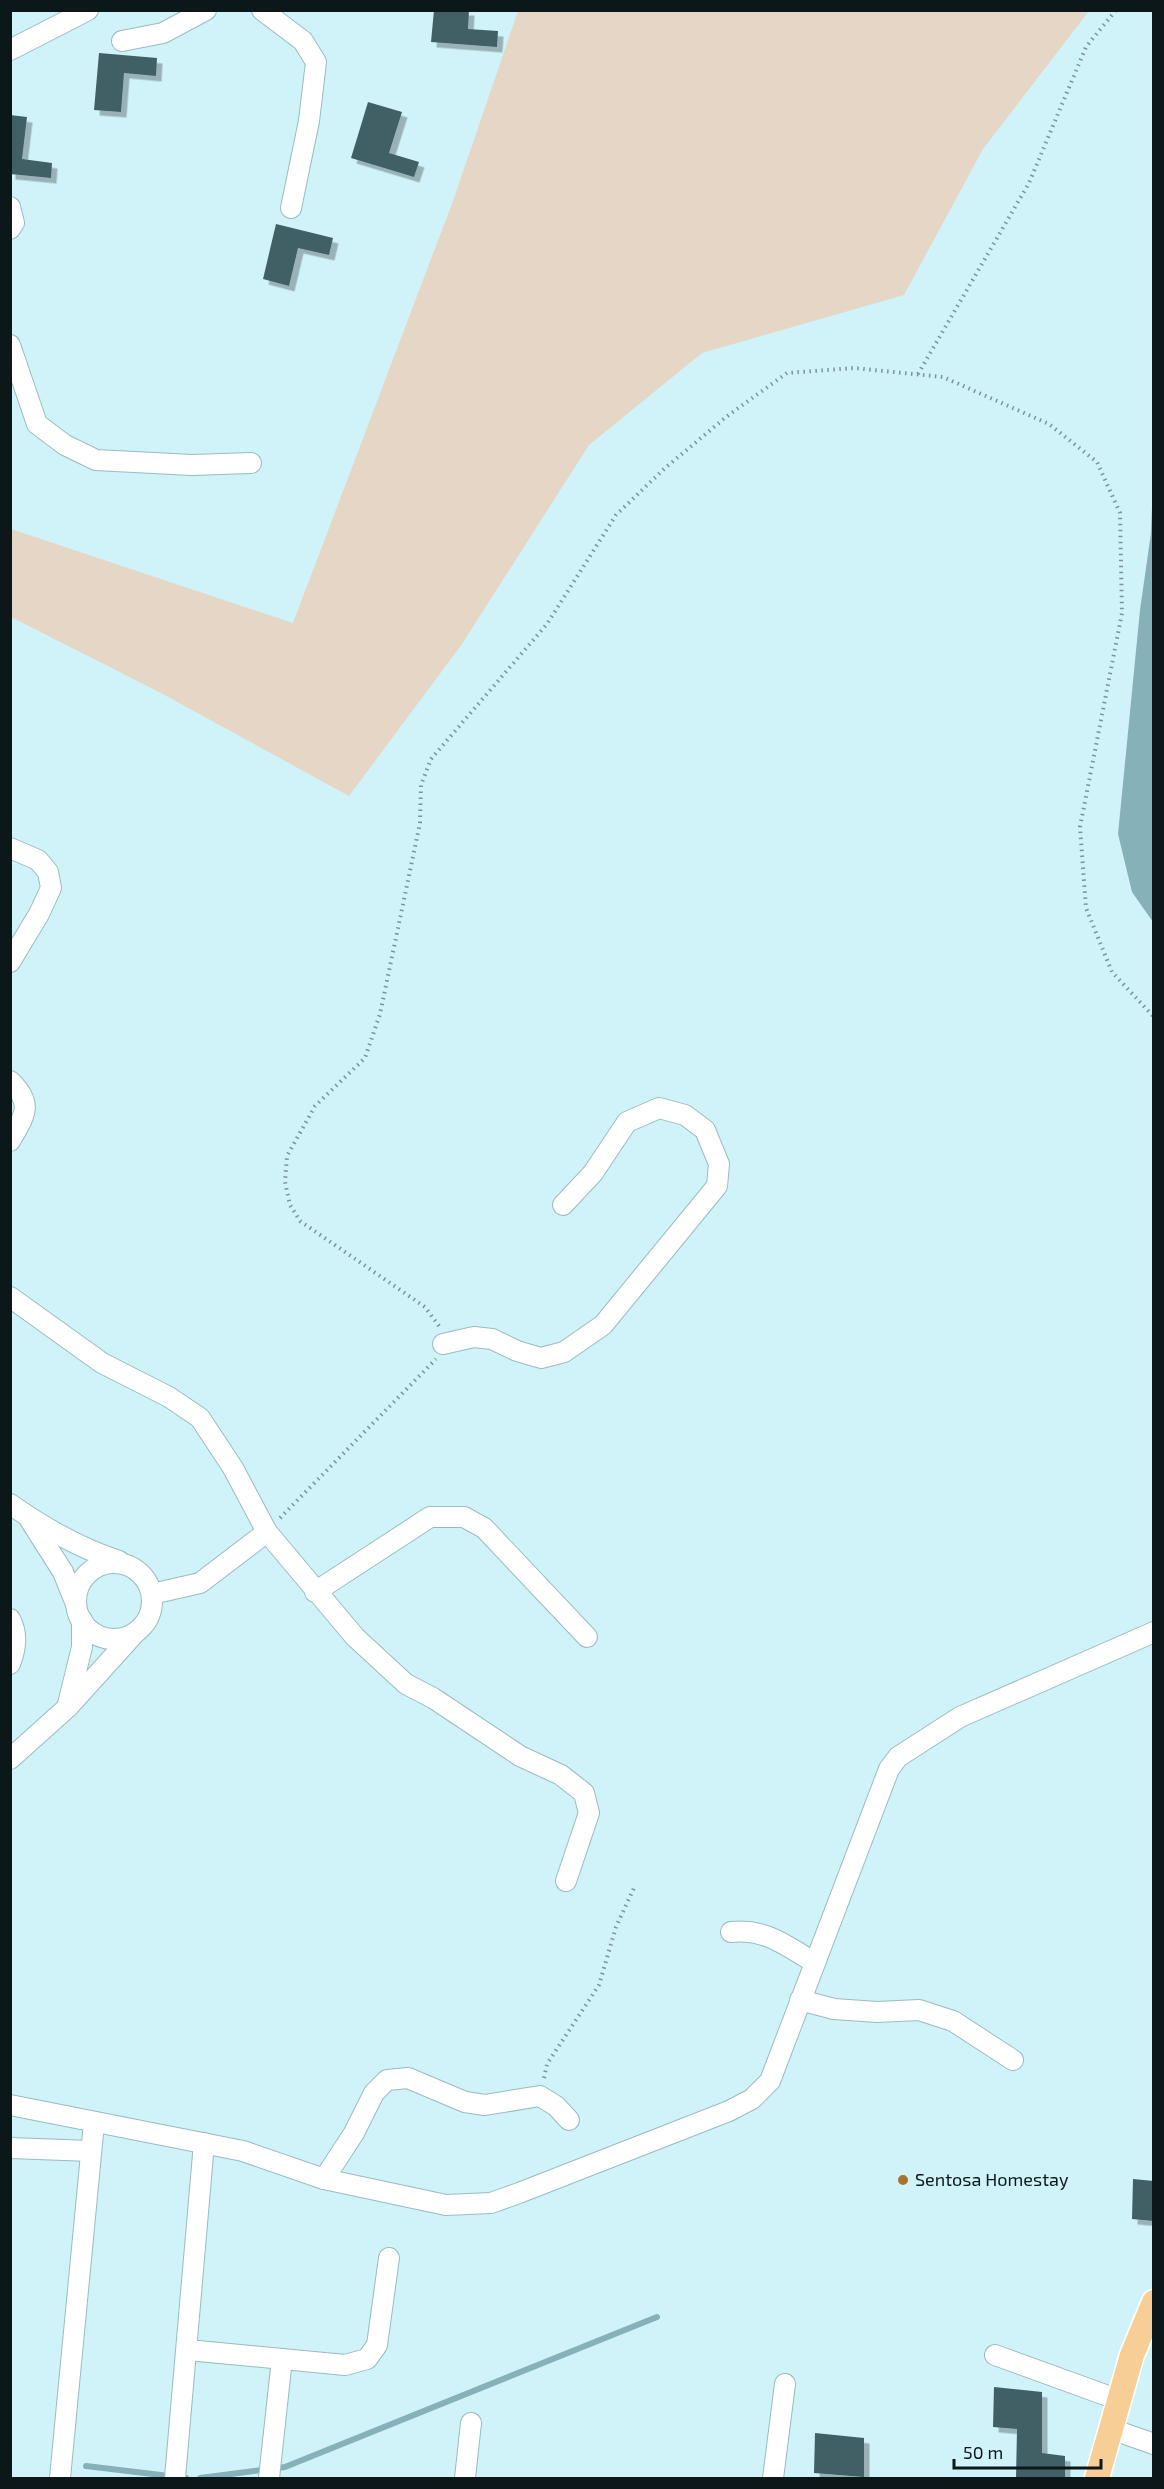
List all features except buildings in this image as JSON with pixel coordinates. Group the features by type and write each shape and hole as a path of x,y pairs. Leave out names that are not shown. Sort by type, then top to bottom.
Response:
{"main road":[{"path":"1097,2478 1132,2355 1154,2302"}],"street":[{"path":"10,50 88,10"},
{"path":"122,41 163,33 206,10"},
{"path":"262,10 303,41 316,62 309,121 291,208"},
{"path":"10,207 14,223 10,229"},
{"path":"10,345 37,424 65,445 96,460 192,465 251,463"},
{"path":"10,848 38,860 48,872 51,888 39,914 10,962"},
{"path":"10,1081 24,1094 26,1107 23,1118 10,1141"},
{"path":"443,1344 474,1337 492,1339 517,1351 541,1358 564,1352 603,1325 717,1186 719,1164 705,1130 685,1115 659,1108 627,1122 593,1173 563,1205"},
{"path":"10,1297 102,1363 169,1397 200,1418 233,1468 267,1532 355,1637 406,1684 433,1698 520,1756 561,1775 584,1793 589,1813 566,1881"},
{"path":"10,1759 68,1707 134,1634 150,1613 152,1594 146,1579 127,1564 89,1551 17,1513"},
{"path":"17,1513 63,1572 79,1613 99,1636 112,1639 134,1634"},
{"path":"315,1592 430,1517 464,1517 484,1528 587,1637"},
{"path":"152,1594 200,1583 267,1532"},
{"path":"68,1707 82,1647 79,1586 88,1573 102,1564 115,1562 127,1564"},
{"path":"10,1619 15,1629 15,1649 10,1664"},
{"path":"10,2105 243,2151 324,2179 446,2205 491,2203 729,2111 752,2099 770,2081 889,1769 898,1757 960,1717 1154,1632"},
{"path":"731,1932 748,1930 762,1932 815,1964"},
{"path":"800,2000 834,2009 877,2012 919,2010 953,2021 1013,2060"},
{"path":"324,2179 354,2133 374,2093 387,2080 408,2078 465,2102 485,2105 540,2096 556,2106 568,2120"},
{"path":"60,2478 94,2123"},
{"path":"175,2478 188,2350 204,2143"},
{"path":"10,2148 91,2151"},
{"path":"188,2350 345,2365 368,2359 377,2345 389,2258"},
{"path":"995,2355 1119,2400"},
{"path":"269,2478 282,2359"},
{"path":"773,2478 785,2384"},
{"path":"465,2478 471,2423"},
{"path":"1111,2428 1154,2445"}],"path":[{"path":"918,374 1029,183 1086,47 1116,10"},
{"path":"267,1532 435,1361 443,1344 440,1326 425,1307 300,1221 290,1205 285,1182 287,1156 315,1106 364,1058 380,1014 420,823 421,785 431,759 547,624 616,515 664,469 726,417 787,373 854,368 943,377 1048,424 1097,462 1120,513 1122,613 1080,827 1086,908 1112,972 1154,1017"},
{"path":"540,2096 547,2064 599,1985 616,1927 634,1888"}],"shaded area":[{"path":"518,11 1089,11 983,149 904,295 702,353 589,445 462,644 349,796 159,692 11,617 11,529 293,623 453,201"}],"water":[{"path":"1153,481 1154,922 1132,892 1118,834 1140,610 1151,533"}],"waterway":[{"path":"200,2478 285,2467 657,2317"},
{"path":"86,2466 186,2478"}],"place":[{"name":"Sentosa Homestay","path":"903,2180"}]}
